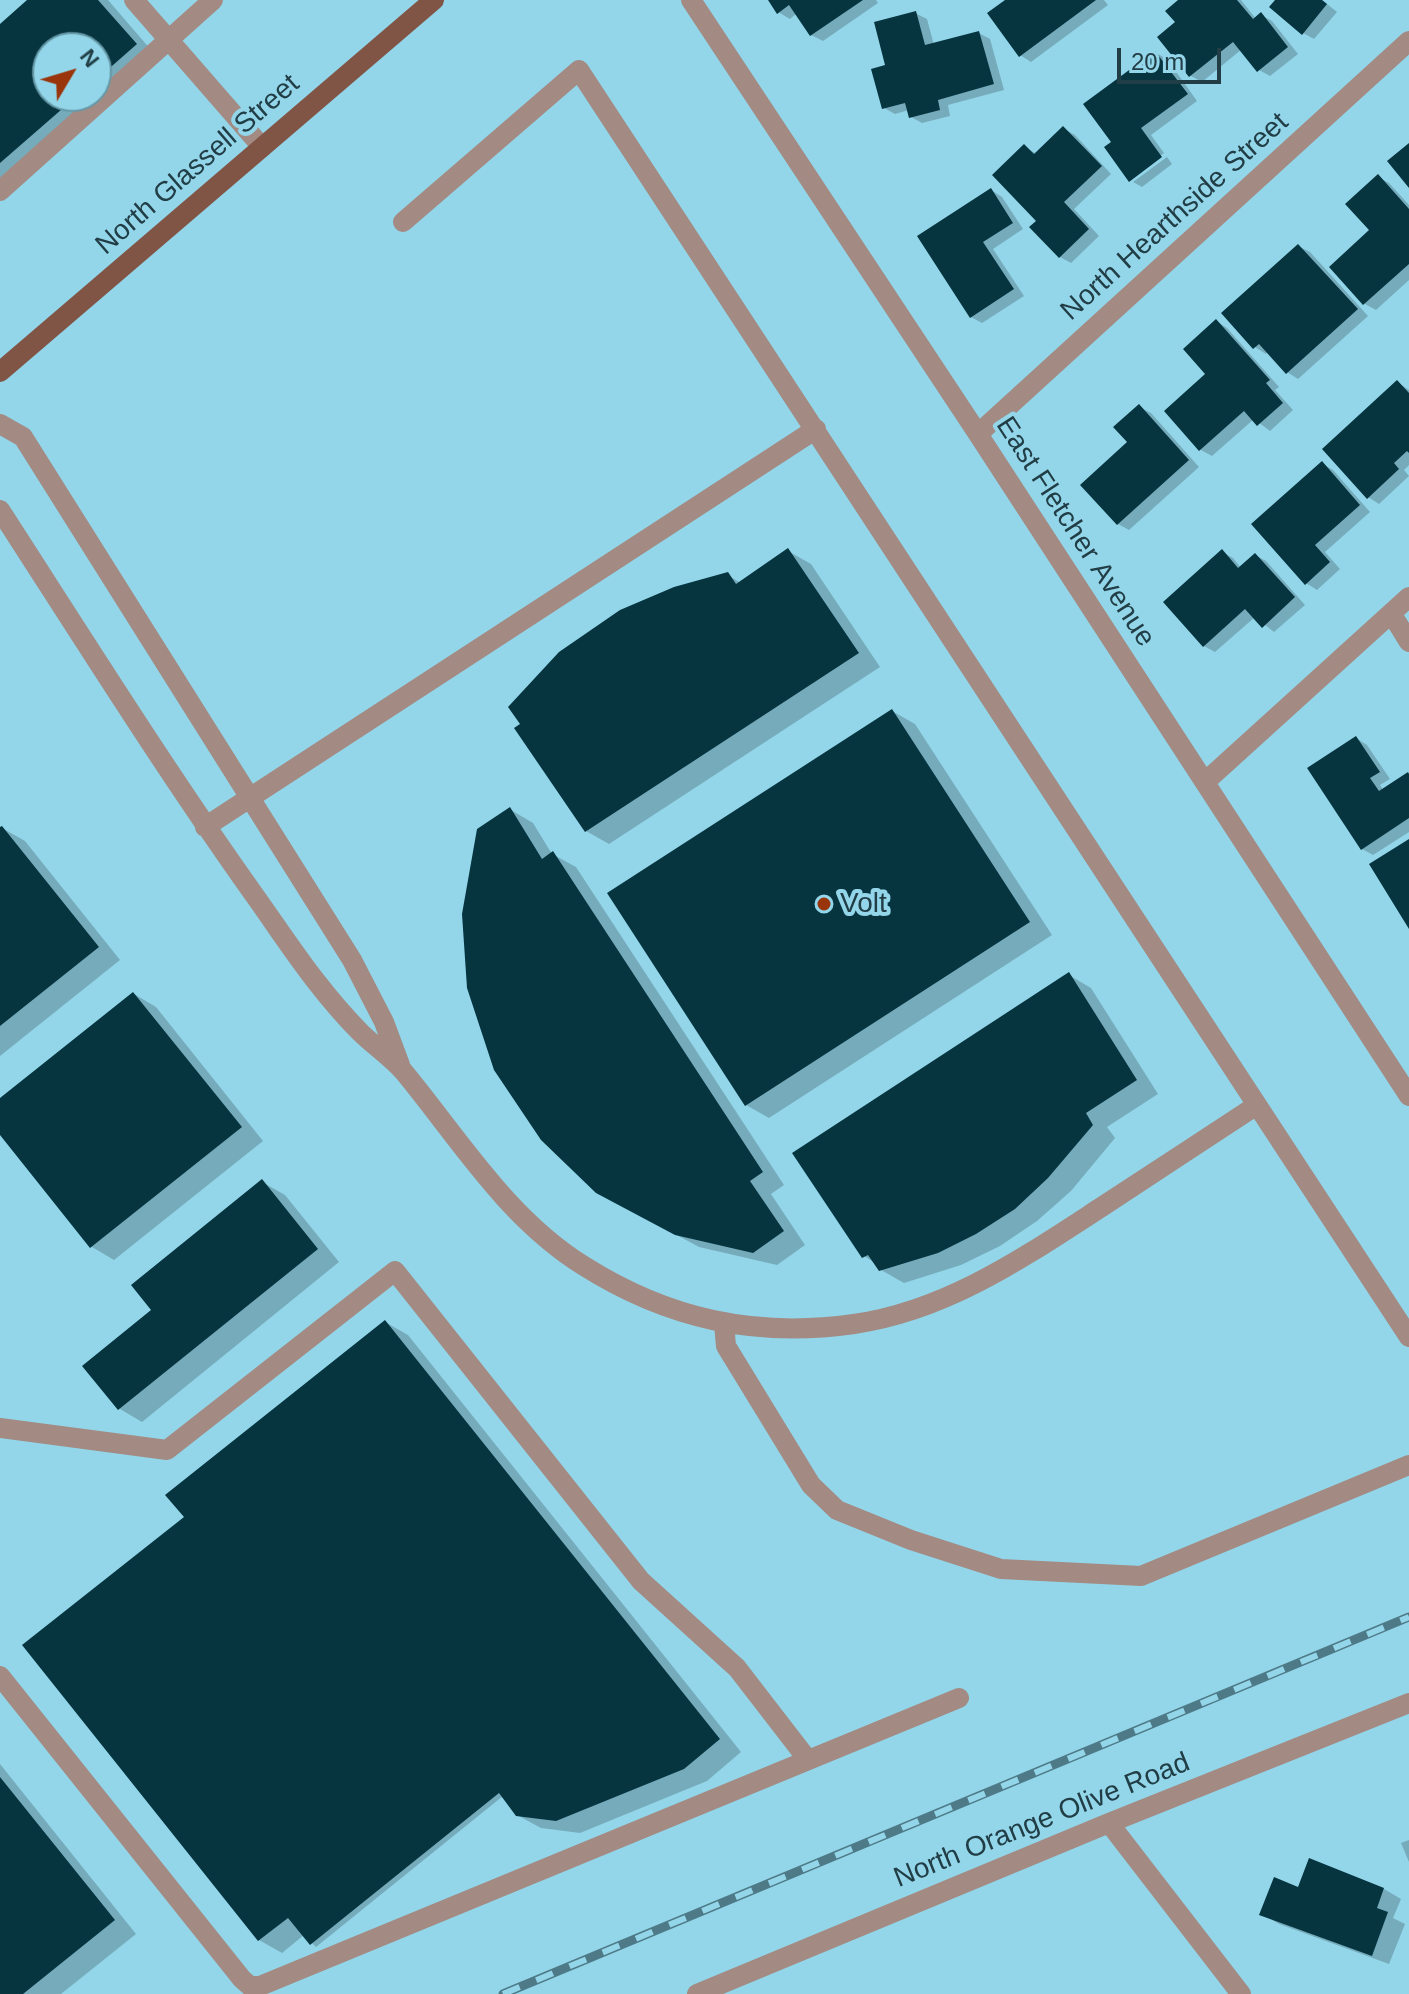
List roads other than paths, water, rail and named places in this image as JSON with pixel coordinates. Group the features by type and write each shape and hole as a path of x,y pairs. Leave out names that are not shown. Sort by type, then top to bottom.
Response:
{"main road":[{"name":"North Glassell Street","path":"0,372 434,0"}],"street":[{"path":"134,0 262,147"},
{"path":"0,191 213,0"},
{"name":"East Fletcher Avenue","path":"691,0 1409,1096"},
{"name":"North Hearthside Street","path":"978,434 1409,41"},
{"path":"403,222 579,70 1409,1337"},
{"path":"0,424 23,437 352,960 384,1022 401,1069"},
{"path":"205,827 816,429"},
{"path":"0,510 205,827 314,979 360,1032 401,1069 463,1152 538,1231 580,1264 622,1288 667,1307 724,1324 769,1329 855,1324 934,1302 1022,1259 1257,1105"},
{"path":"1205,782 1409,597"},
{"path":"1391,613 1409,642"},
{"path":"0,1428 167,1450 395,1271 641,1581 737,1668 808,1760"},
{"path":"724,1324 726,1346 811,1485 837,1510 911,1540 1001,1569 1141,1576 1409,1465"},
{"path":"0,1676 250,1986 260,1986 959,1698"},
{"name":"North Orange Olive Road","path":"697,1994 719,1990 1109,1823 1409,1703"},
{"path":"1109,1823 1241,1994"}],"railway":[{"path":"503,1994 1409,1617"}],"place":[{"name":"Volt","path":"824,904"}]}
